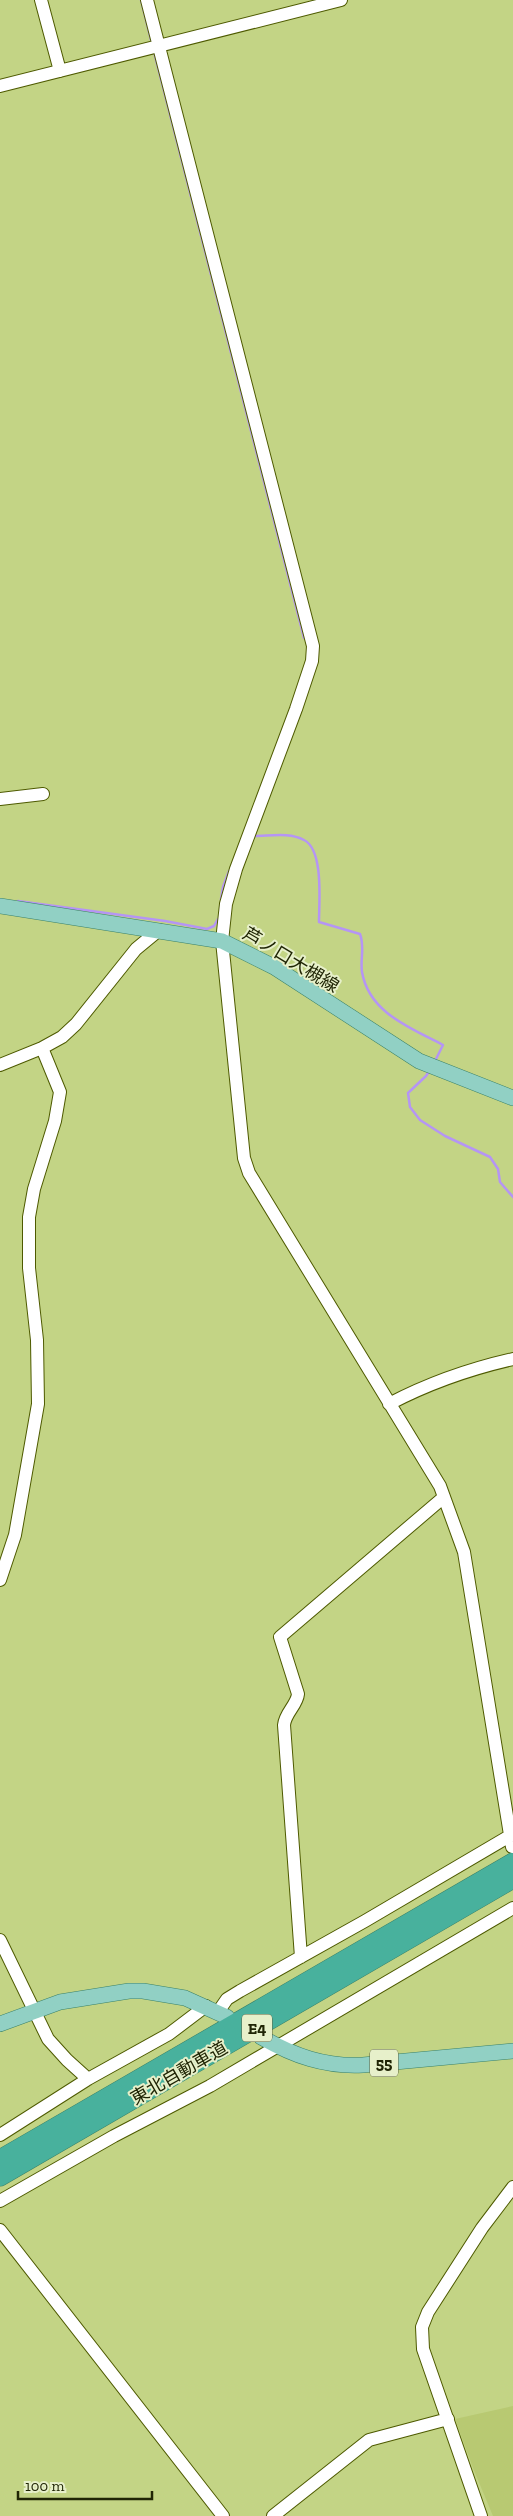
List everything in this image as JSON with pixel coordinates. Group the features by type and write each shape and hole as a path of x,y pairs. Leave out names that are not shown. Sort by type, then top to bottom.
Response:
{"highway":[{"name":"東北自動車道","path":"0,2159 512,1844"},
{"name":"東北自動車道","path":"0,2177 513,1879"}],"main road":[{"name":"芦ノ口大槻線","path":"0,906 222,941 274,967 412,1057 513,1098"},
{"path":"0,2024 34,2010 73,1999 129,1991 177,1996 217,2012"},
{"name":"55","path":"261,2037 278,2047 312,2060 351,2066 513,2051"}],"street":[{"path":"41,0 60,71"},
{"path":"0,2135 88,2079 169,2034 217,2012 227,1999 240,1991 512,1844 464,1552 440,1486 249,1173 243,1149 228,981 222,941 227,895 296,710 312,661 313,646 147,0"},
{"path":"0,86 341,0"},
{"path":"0,799 43,794"},
{"path":"0,1065 42,1048 62,1036 76,1024 136,949 159,930"},
{"path":"0,1580 14,1536 38,1404 37,1340 29,1268 29,1217 34,1190 55,1121 60,1092 42,1048"},
{"path":"389,1404 431,1383 513,1359"},
{"path":"301,1957 284,1725 284,1718 298,1694 280,1637 444,1497"},
{"path":"0,2201 114,2136 210,2086 513,1908"},
{"path":"0,1940 48,2039 66,2060 88,2079"},
{"path":"481,2516 423,2350 422,2324 482,2228 513,2187"},
{"path":"0,2230 222,2516"},
{"path":"273,2516 369,2440 448,2419"}],"shaded area":[{"path":"513,2406 513,2516 493,2516 455,2419"}],"waterway":[{"path":"141,0 151,40"},
{"path":"154,52 304,638"},
{"path":"254,836 293,836 304,840 310,846 315,854 318,865 320,890 319,922 360,934 362,972 366,986 373,998 393,1018 443,1045 435,1061"},
{"path":"221,899 229,871"},
{"path":"18,901 165,921 207,929 214,926 218,919"},
{"path":"430,1070 408,1093 410,1107 420,1120 445,1136 490,1157 498,1169 500,1182 513,1197"}]}
